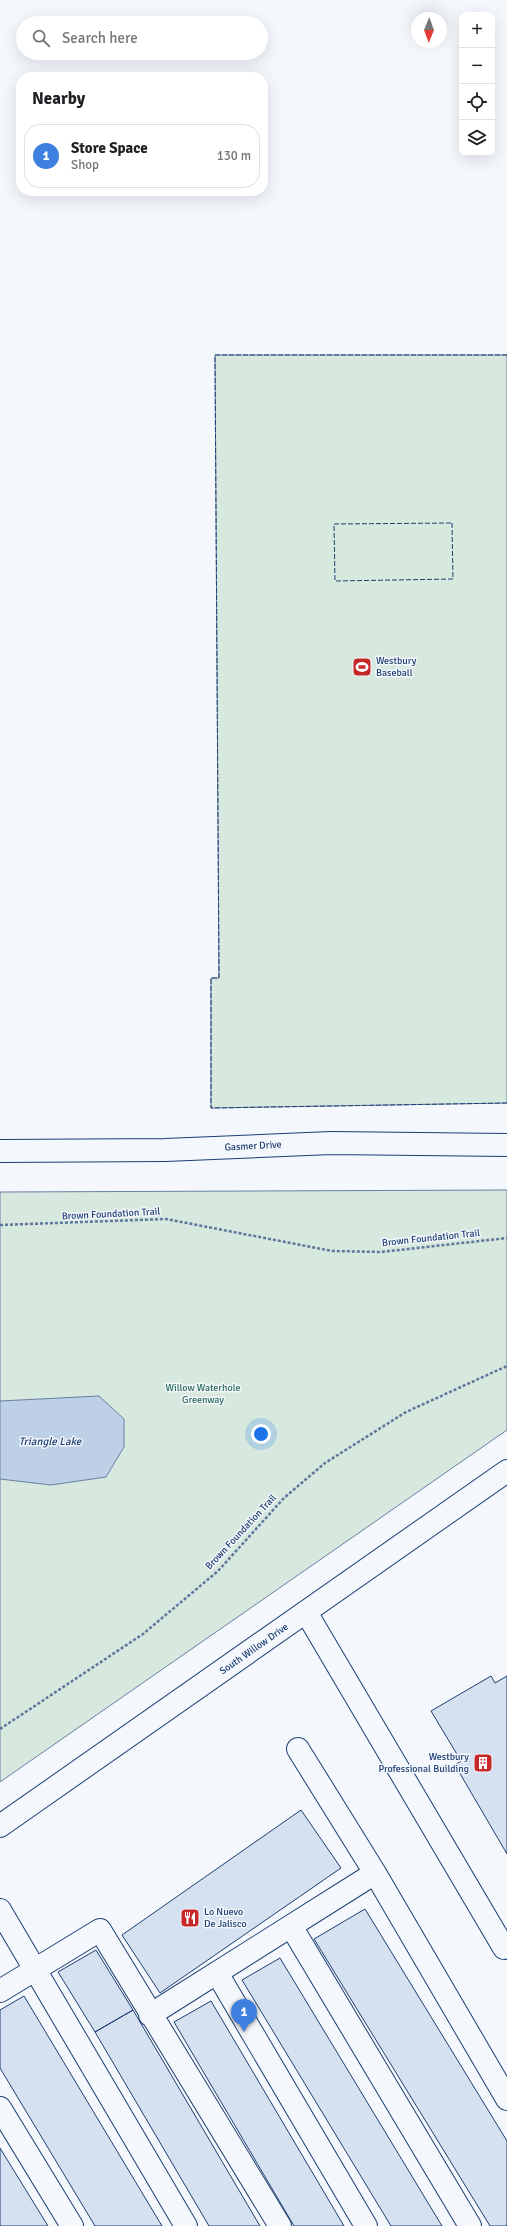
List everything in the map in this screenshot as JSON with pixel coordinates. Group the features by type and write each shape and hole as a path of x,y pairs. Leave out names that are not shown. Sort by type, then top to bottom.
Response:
{"street":[{"name":"Gasmer Drive","path":"0,1151 165,1150 331,1142 507,1145"},
{"name":"South Willow Drive","path":"0,1826 507,1471"},
{"path":"306,1612 504,1948"},
{"path":"298,1749 375,1873 507,2098"},
{"path":"150,2015 375,1873"},
{"path":"0,1910 36,1968 186,2226"},
{"path":"291,1926 470,2226"},
{"path":"0,1991 100,1930 150,2015 280,2226"},
{"path":"217,1973 366,2226"},
{"path":"0,2108 72,2226"}],"path":[{"name":"Brown Foundation Trail","path":"0,1226 166,1219 332,1251 381,1252 507,1238"},
{"name":"Brown Foundation Trail","path":"0,1729 143,1634 218,1571 284,1498 326,1464 406,1412 507,1366"}],"green space":[{"name":"Westbury Baseball","path":"215,355 507,355 507,1103 211,1108 211,978 219,978"},
{"name":"Willow Waterhole Greenway","path":"507,1190 507,1430 0,1782 0,1192"}],"water":[{"name":"Triangle Lake","path":"99,1396 124,1419 124,1447 106,1477 51,1485 0,1479 0,1401"}],"building":[{"name":"Westbury Professional Building","path":"491,1676 495,1683 507,1676 507,1854 455,1765 461,1761 431,1711"},
{"path":"301,1810 341,1868 160,1993 122,1935"},
{"path":"365,1909 507,2141 507,2225 505,2226 490,2226 314,1939"},
{"path":"96,1950 133,2010 95,2032 58,1972"},
{"path":"280,1958 442,2226 391,2226 242,1980"},
{"path":"24,1996 162,2226 95,2226 0,2068 0,2010"},
{"path":"211,2001 344,2226 294,2226 174,2022"},
{"path":"133,2010 260,2226 209,2226 95,2032"},
{"path":"0,2148 48,2226 0,2226"}],"fence":[{"path":"507,355 215,355 219,978 211,978 211,1108 507,1103"},
{"path":"452,523 453,579 335,581 334,524 452,523"}],"place":[{"name":"Westbury Baseball","path":"362,667"},
{"name":"Westbury Professional Building","path":"483,1763"},
{"name":"Lo Nuevo De Jalisco","path":"190,1918"},
{"name":"Store Space","path":"244,2032"}]}
